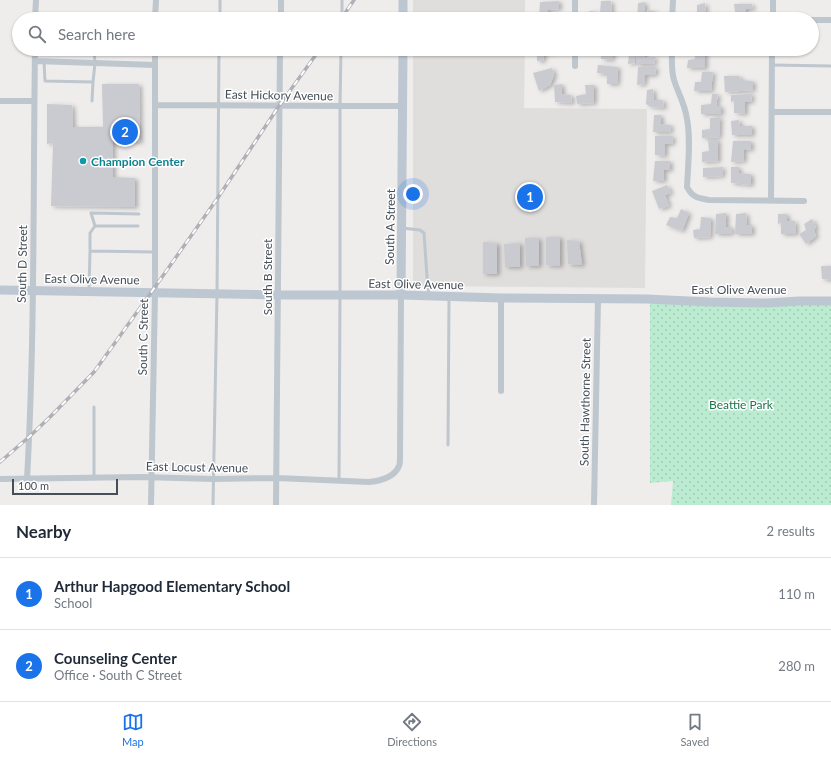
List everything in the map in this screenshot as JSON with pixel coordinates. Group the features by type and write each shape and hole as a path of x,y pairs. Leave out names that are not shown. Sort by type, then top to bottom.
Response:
{"street":[{"path":"35,12 36,0"},
{"path":"156,0 156,12"},
{"path":"281,0 281,12"},
{"path":"403,0 403,12"},
{"path":"575,0 575,12"},
{"path":"672,12 673,0"},
{"path":"773,0 773,12"},
{"path":"819,20 831,20"},
{"name":"South D Street","path":"27,479 33,290 35,56"},
{"name":"South C Street","path":"151,505 155,292 155,56"},
{"name":"South B Street","path":"276,505 280,56"},
{"name":"South A Street","path":"392,474 399,466 400,457 403,56"},
{"path":"575,56 575,66"},
{"path":"672,56 674,80 683,102 687,119 688,188 690,193 696,197 709,200 804,201"},
{"path":"771,200 772,56"},
{"path":"35,61 155,65"},
{"path":"0,101 34,101"},
{"name":"East Hickory Avenue","path":"154,105 403,106"},
{"path":"772,112 831,112"},
{"name":"East Olive Avenue","path":"0,290 647,299 710,302 831,300"},
{"path":"501,298 501,391"},
{"name":"South Hawthorne Street","path":"594,505 598,299"},
{"name":"East Locust Avenue","path":"0,479 277,478 376,482 383,480 392,474"}],"lane":[{"path":"220,0 220,12"},
{"path":"342,0 342,12"},
{"path":"92,101 95,56"},
{"path":"213,505 217,294 219,56"},
{"path":"339,481 341,56"},
{"path":"44,61 44,81 93,82"},
{"path":"772,66 831,66"},
{"path":"95,226 91,213 139,214"},
{"path":"95,226 138,226"},
{"path":"89,291 90,233 95,226"},
{"path":"402,228 420,230 424,233 430,296"},
{"path":"90,251 155,252"},
{"path":"448,445 449,297"},
{"path":"94,407 94,478"}],"shaded area":[{"path":"413,0 525,0 525,12 413,12"},
{"path":"413,56 525,56 524,108 647,109 645,288 413,286"}],"green space":[{"name":"Beattie Park","path":"650,303 831,304 831,505 671,505 673,481 650,483"}],"building":[{"path":"559,1 559,9 547,10 548,12 539,12 540,2"},
{"path":"601,1 611,1 612,12 600,12"},
{"path":"645,2 645,12 637,12 638,3"},
{"path":"705,3 706,12 697,12 697,5"},
{"path":"734,4 752,4 753,9 746,9 746,12 735,12"},
{"path":"648,10 655,12 648,12"},
{"path":"537,56 544,56 543,61 537,61"},
{"path":"601,56 612,56 612,60 601,59"},
{"path":"629,56 635,56 635,63 628,64"},
{"path":"637,56 645,56 645,58 655,57 654,64 636,64"},
{"path":"695,56 705,56 705,68 687,68 688,60 695,59"},
{"path":"598,65 618,67 617,84 607,84 607,74 597,73"},
{"path":"638,67 656,67 655,75 645,75 644,84 637,85"},
{"path":"552,68 554,75 550,85 539,91 533,73"},
{"path":"702,72 713,72 711,91 694,91 695,82 701,82"},
{"path":"724,76 739,76 741,80 753,81 753,90 725,92"},
{"name":"Champion Center","path":"102,84 139,84 140,142 113,141 113,177 135,178 135,207 51,206 53,143 47,144 47,104 72,105 73,127 103,127"},
{"path":"562,84 562,94 571,95 572,103 555,102 554,85"},
{"path":"585,85 594,85 594,103 577,104 576,96 586,94"},
{"path":"653,89 654,100 663,100 664,108 651,107 646,104 647,90"},
{"path":"712,94 718,94 716,106 721,106 721,114 701,114 701,105 711,104"},
{"path":"752,94 751,102 745,102 745,114 734,113 734,101 731,102 731,95"},
{"path":"654,115 661,115 661,124 671,125 670,132 653,132"},
{"path":"720,117 719,137 702,138 702,130 710,129 710,118"},
{"path":"739,120 740,126 752,126 752,135 732,135 731,121"},
{"path":"655,136 673,136 672,144 665,144 665,156 655,155"},
{"path":"708,140 718,140 718,161 702,162 702,152 709,151"},
{"path":"733,141 751,141 751,150 744,149 744,161 731,162"},
{"path":"655,161 670,161 670,170 664,170 664,181 653,181"},
{"path":"723,167 722,176 703,177 703,168"},
{"path":"731,167 739,167 739,173 751,174 751,185 731,183"},
{"path":"667,185 671,193 665,195 669,206 659,209 652,191"},
{"path":"681,209 689,213 682,231 666,225 670,217 677,218"},
{"path":"726,213 726,227 732,227 731,234 715,234 716,214"},
{"path":"746,213 747,225 752,225 752,234 735,234 736,214"},
{"path":"778,214 787,214 787,221 795,221 796,234 781,234 781,223 778,224"},
{"path":"701,217 711,218 710,237 694,238 693,230 700,229"},
{"path":"812,219 816,227 814,230 816,236 806,244 799,234 806,230 804,224"},
{"path":"546,237 560,237 560,266 546,265"},
{"path":"525,238 539,238 539,266 526,266"},
{"path":"567,240 579,241 582,265 568,264"},
{"path":"483,242 497,243 497,274 483,274"},
{"path":"520,243 520,267 505,267 504,244"},
{"path":"821,266 831,266 831,280 822,279"}],"railway":[{"path":"346,12 354,0"},
{"path":"0,462 50,417 94,372 217,199 279,106 315,56"}],"place":[{"name":"Counseling Center","path":"125,132"},
{"name":"Champion Center","path":"83,161"},
{"name":"Arthur Hapgood Elementary School","path":"530,197"}]}
